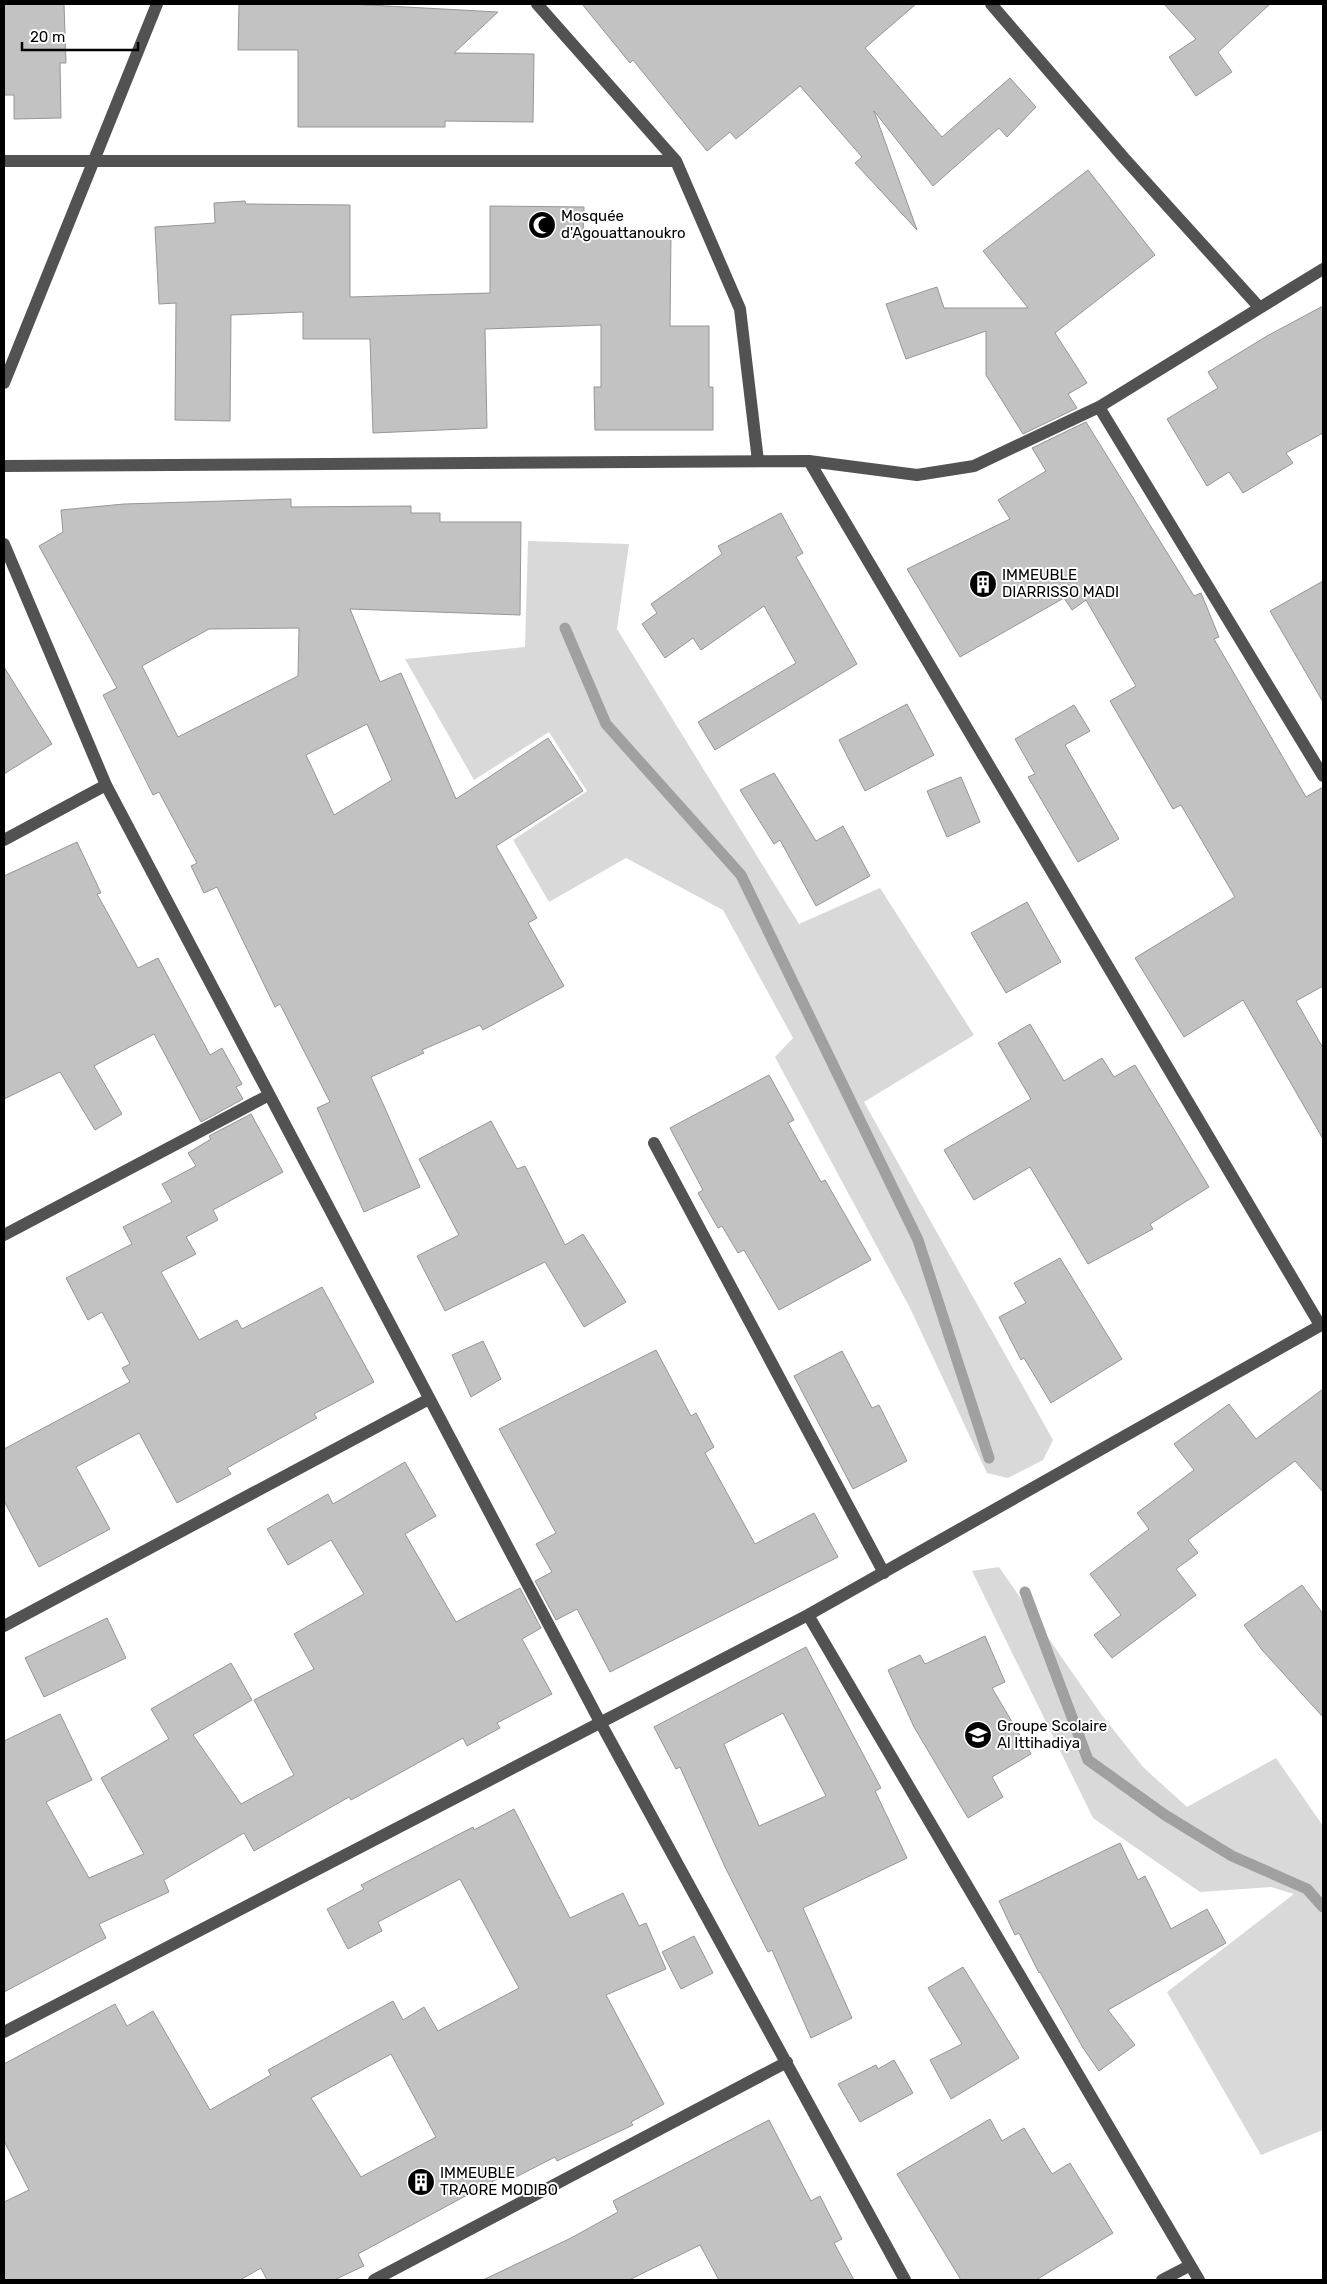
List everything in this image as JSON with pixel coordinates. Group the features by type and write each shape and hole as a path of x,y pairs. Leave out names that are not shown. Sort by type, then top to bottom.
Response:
{"street":[{"path":"4,382 92,162 158,4"},
{"path":"537,4 676,161 740,309 758,461"},
{"path":"991,4 1124,158 1259,307"},
{"path":"4,161 676,161"},
{"path":"4,466 809,460 917,475 974,466 1099,407 1323,269"},
{"path":"1099,407 1323,776"},
{"path":"4,2032 808,1615 1322,1325 809,460"},
{"path":"4,544 106,785 600,1722 905,2280"},
{"path":"4,840 106,785"},
{"path":"4,1235 269,1095"},
{"path":"654,1143 884,1572"},
{"path":"4,1626 429,1399"},
{"path":"808,1615 1189,2266 1199,2280"},
{"path":"374,2280 787,2062"},
{"path":"1162,2280 1189,2266"}],"shaded area":[{"path":"528,541 629,544 617,629 799,924 880,888 974,1035 864,1102 1053,1440 1043,1460 1008,1478 987,1473 910,1308 775,1057 793,1038 723,910 626,858 549,902 513,840 587,791 549,732 474,780 405,659 525,647"},
{"path":"999,1567 1101,1714 1143,1767 1187,1807 1276,1758 1323,1826 1323,2130 1261,2155 1167,1992 1294,1894 1271,1887 1200,1892 1093,1818 972,1571"}],"building":[{"path":"4,4 64,4 66,63 60,63 61,118 14,119 14,95 4,95"},
{"path":"239,4 350,4 498,12 454,53 534,54 533,122 445,121 445,127 298,127 298,50 238,50"},
{"path":"582,4 916,4 865,48 942,137 1010,78 1036,107 1007,137 999,128 933,186 874,111 917,230 855,163 862,157 800,86 736,139 730,132 707,151 633,60 630,63"},
{"path":"1164,4 1270,4 1218,52 1232,72 1196,96 1169,57 1196,39"},
{"path":"1088,170 1155,255 1055,333 1087,383 1068,394 1077,408 1023,434 986,375 986,331 906,359 886,304 937,287 944,308 1028,308 983,251"},
{"path":"245,201 246,204 350,205 350,297 490,293 490,206 584,207 583,234 671,235 670,326 709,326 709,387 713,387 713,430 595,430 594,387 601,387 601,325 485,329 487,428 373,433 370,339 303,339 303,312 231,315 230,421 175,420 176,303 159,304 155,227 215,223 214,203"},
{"path":"1323,306 1323,433 1286,453 1293,463 1243,493 1229,472 1207,486 1167,419 1218,388 1208,372 1267,336"},
{"path":"1086,422 1194,596 1201,593 1219,637 1214,639 1306,797 1323,787 1323,986 1296,1001 1323,1048 1323,1139 1243,1000 1184,1037 1135,958 1235,897 1181,805 1173,809 1110,701 1136,686 1086,600 1072,610 1064,598 960,657 907,569 1010,519 998,500 1046,471 1032,448"},
{"path":"291,499 291,507 411,506 411,513 440,513 440,522 521,522 520,615 350,609 380,682 401,673 456,799 548,738 583,791 496,846 537,918 528,923 564,986 483,1030 480,1025 422,1050 424,1053 371,1077 420,1187 364,1212 317,1108 330,1102 280,1004 275,1007 217,887 204,893 191,866 197,863 159,792 153,795 103,695 117,688 39,546 63,532 61,510 124,504","holes":["299,628 298,676 178,737 142,666 209,629","367,724 392,780 334,815 306,755"]},
{"path":"781,513 803,553 796,557 857,664 715,750 698,722 796,663 764,606 701,650 693,638 665,658 642,624 657,613 651,604 722,554 718,546"},
{"path":"1323,581 1323,702 1270,611"},
{"path":"4,667 52,744 4,774"},
{"path":"907,704 934,755 865,791 839,740"},
{"path":"1074,705 1090,731 1065,745 1119,839 1078,862 1028,777 1035,774 1015,739"},
{"path":"774,773 816,841 843,826 870,876 816,906 780,840 774,844 740,790"},
{"path":"961,777 980,822 947,837 927,791"},
{"path":"77,842 101,893 97,894 138,968 158,958 210,1055 222,1048 242,1084 236,1087 243,1099 201,1122 154,1034 94,1066 122,1114 95,1130 60,1072 4,1099 4,876"},
{"path":"1027,902 1061,962 1006,993 971,933"},
{"path":"1030,1024 1064,1081 1102,1058 1114,1077 1135,1065 1209,1187 1150,1224 1153,1229 1088,1264 1030,1167 974,1200 944,1150 1031,1099 998,1043"},
{"path":"769,1075 794,1120 788,1123 821,1182 825,1180 871,1260 779,1310 744,1250 738,1253 722,1226 718,1228 698,1193 703,1190 670,1128"},
{"path":"251,1114 283,1172 213,1210 218,1220 186,1237 196,1254 161,1272 199,1340 237,1320 242,1329 322,1287 374,1382 314,1414 317,1418 227,1468 231,1474 177,1503 139,1433 76,1467 110,1529 39,1567 4,1501 4,1449 130,1382 122,1368 130,1364 102,1312 88,1320 66,1278 132,1244 123,1227 172,1202 162,1184 196,1166 188,1153 211,1139 209,1136"},
{"path":"491,1121 517,1169 525,1166 565,1245 583,1234 626,1302 584,1327 545,1262 445,1311 417,1256 459,1235 419,1159"},
{"path":"1060,1258 1122,1359 1051,1403 1024,1358 1021,1360 999,1317 1026,1303 1014,1283"},
{"path":"483,1341 501,1379 471,1397 452,1355"},
{"path":"656,1350 691,1416 696,1413 714,1447 705,1453 755,1544 814,1513 838,1557 610,1672 577,1609 556,1620 535,1581 552,1572 536,1544 556,1533 499,1429"},
{"path":"842,1351 872,1408 879,1405 907,1461 853,1489 794,1376"},
{"path":"1323,1389 1323,1492 1295,1461 1188,1540 1198,1553 1176,1569 1196,1595 1112,1658 1094,1635 1121,1615 1090,1574 1149,1529 1137,1513 1194,1470 1174,1444 1229,1404 1256,1439"},
{"path":"405,1462 436,1516 405,1534 456,1622 520,1588 541,1628 522,1639 552,1694 497,1723 500,1728 467,1746 463,1738 351,1800 349,1797 254,1851 244,1833 164,1880 169,1892 99,1924 106,1938 4,1992 4,1741 60,1714 92,1780 46,1802 89,1878 144,1854 101,1778 169,1739 151,1709 231,1663 252,1700 193,1735 241,1804 294,1775 254,1700 314,1669 294,1634 364,1594 331,1540 288,1565 267,1529 328,1494 333,1504"},
{"path":"1302,1585 1323,1614 1323,1717 1262,1650 1244,1625"},
{"path":"107,1618 126,1658 44,1697 25,1658"},
{"path":"985,1636 1005,1682 992,1688 1031,1754 992,1777 1003,1797 968,1818 914,1727 888,1670 920,1655 925,1664"},
{"path":"806,1647 881,1788 875,1791 907,1858 803,1908 852,2018 811,2038 772,1950 768,1952 725,1867 680,1767 676,1769 654,1727","holes":["783,1713 826,1796 759,1826 724,1744"]},
{"path":"514,1809 570,1918 623,1893 639,1926 646,1923 666,1969 606,1995 664,2104 631,2122 633,2125 557,2161 555,2157 512,2179 508,2173 358,2254 364,2266 334,2280 267,2280 261,2268 240,2280 4,2280 4,2202 29,2190 4,2141 4,2064 115,2004 127,2026 153,2011 210,2110 271,2075 268,2070 393,2001 403,2020 424,2007 438,2031 519,1988 460,1879 378,1922 382,1931 348,1949 327,1909 364,1889 361,1885 473,1827 474,1830","holes":["391,2054 436,2137 361,2177 311,2098"]},
{"path":"1120,1843 1138,1880 1145,1876 1171,1929 1207,1909 1226,1943 1108,2010 1135,2045 1099,2071 1083,2048 1039,1973 1019,1933 1015,1935 999,1901"},
{"path":"694,1936 713,1973 681,1989 662,1952"},
{"path":"963,1967 1019,2058 951,2099 930,2060 962,2044 928,1988"},
{"path":"894,2060 913,2093 860,2122 838,2084 876,2065 878,2069"},
{"path":"990,2119 1002,2141 1024,2128 1052,2174 1070,2163 1113,2233 1036,2280 961,2280 897,2174"},
{"path":"769,2120 811,2201 820,2196 842,2239 834,2243 854,2280 719,2280 700,2245 629,2280 483,2280 571,2238 618,2212 613,2201"}],"waterway":[{"path":"565,628 606,724 741,875 918,1240 989,1458"},
{"path":"1025,1592 1088,1760 1165,1815 1232,1856 1307,1889 1323,1907"}],"place":[{"name":"Mosquée d'Agouattanoukro","path":"542,225"},
{"name":"IMMEUBLE DIARRISSO MADI","path":"983,584"},
{"name":"Groupe Scolaire Al Ittihadiya","path":"978,1735"},
{"name":"IMMEUBLE TRAORE MODIBO","path":"421,2182"}]}
